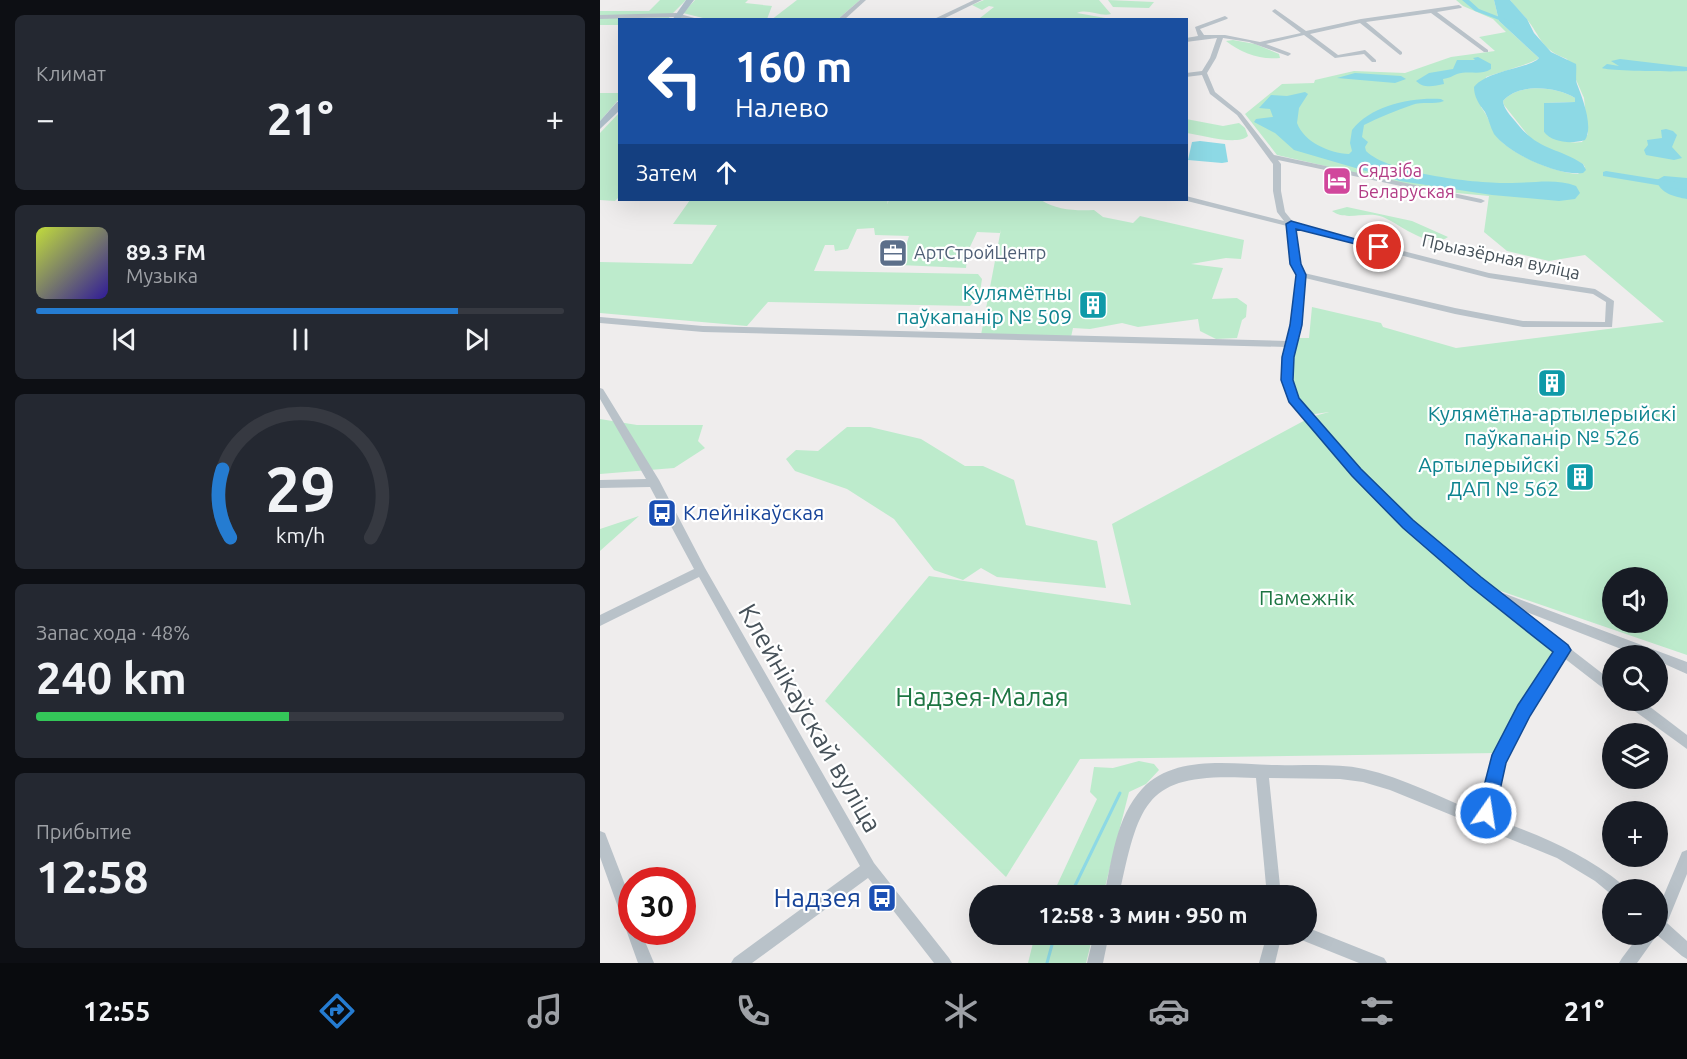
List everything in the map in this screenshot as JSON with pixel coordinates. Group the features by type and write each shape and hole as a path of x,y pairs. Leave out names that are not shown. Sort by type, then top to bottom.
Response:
{"main road":[{"path":"676,17 690,0"},
{"path":"600,126 618,106"}],"street":[{"path":"842,18 863,0"},
{"path":"959,0 961,8"},
{"path":"939,18 979,0"},
{"path":"1262,43 1361,21 1459,7 1451,0"},
{"path":"1275,11 1336,57 1365,52 1374,61"},
{"path":"1432,11 1486,51"},
{"path":"600,17 676,17"},
{"path":"1201,35 1197,28 1225,18"},
{"path":"1361,21 1400,53"},
{"path":"1188,39 1212,34 1220,38 1246,39 1262,43 1288,54"},
{"path":"1204,74 1220,38"},
{"path":"1188,75 1204,74"},
{"path":"1204,74 1212,93 1239,114 1277,164 1277,191 1281,212 1291,224 1295,264 1301,275 1287,380 1293,399 1356,472 1408,524 1487,591 1602,679"},
{"path":"1272,157 1480,201"},
{"name":"Прыазёрная вуліца","path":"1188,198 1489,275 1595,292 1610,301 1609,325 1523,324 1455,311 1301,275"},
{"path":"600,320 692,328 793,332 1291,344"},
{"name":"Клейнікаўскай вуліца","path":"600,391 620,420 701,571 869,868 944,963"},
{"path":"600,484 655,483"},
{"path":"600,621 701,571"},
{"path":"1487,591 1627,645"},
{"path":"1484,822 1498,761 1524,711 1563,650"},
{"path":"1668,661 1687,668"},
{"path":"1645,711 1687,743"},
{"path":"1114,885 1130,820 1140,801 1160,783 1181,774 1209,770 1349,773 1386,783 1559,852 1598,872 1606,879"},
{"path":"1262,772 1273,885"},
{"path":"600,838 618,886"},
{"path":"1668,901 1687,856"},
{"path":"739,963 869,868"},
{"path":"1668,934 1687,951"},
{"path":"1317,939 1379,963"},
{"path":"639,945 646,963"},
{"path":"1095,963 1099,945"},
{"path":"1267,963 1272,945"},
{"path":"1627,963 1641,945"}],"green space":[{"path":"660,0 686,0 672,14 618,18 618,25 600,25 600,11 649,11"},
{"path":"695,0 748,0 745,3 772,6 767,18 703,18 683,13"},
{"path":"797,0 860,0 839,18 774,18"},
{"path":"984,0 1099,0 1111,14 1085,11 1077,13 1105,18 980,18 994,7 989,6 982,10 972,5"},
{"path":"1108,0 1154,2 1149,8 1113,7"},
{"path":"1456,0 1494,0 1499,21 1539,58 1486,77 1481,107 1497,136 1507,146 1537,163 1559,171 1578,174 1585,167 1583,164 1531,139 1504,105 1503,101 1510,95 1527,89 1548,89 1567,94 1575,98 1575,102 1544,103 1544,132 1567,142 1582,142 1588,134 1584,98 1567,59 1546,47 1510,0 1687,0 1687,655 1668,648 1668,645 1658,645 1623,633 1668,633 1668,567 1602,567 1602,626 1466,579 1558,654 1497,753 1080,759 1006,877 825,701 929,576 1131,605 1112,524 1311,417 1329,412 1308,415 1296,395 1292,378 1299,338 1309,338 1312,307 1381,323 1383,327 1456,348 1664,322 1585,255 1549,261 1507,251 1484,232 1489,196 1435,191 1277,155 1245,114 1282,84 1314,83 1315,80 1354,71 1405,73 1451,57 1495,51 1479,37 1506,32 1493,19 1463,6"},
{"path":"1226,41 1255,44 1279,54 1280,58 1259,57 1238,49"},
{"path":"600,93 618,93 618,100 600,121"},
{"path":"618,114 618,198 615,201 600,200 600,133"},
{"path":"1188,119 1223,126 1239,123 1245,128 1248,136 1236,140 1188,133"},
{"path":"689,201 888,201 887,204 888,201 1043,201 1066,209 1094,210 1103,217 1133,223 1140,216 1244,240 1241,259 1226,258 1191,264 1223,268 1212,299 1237,298 1247,305 1246,317 1242,320 1237,338 1216,339 1200,331 1198,319 1138,327 1122,323 1090,329 1073,328 1071,337 981,335 1001,229 1000,233 977,232 968,251 966,268 900,265 909,236 875,235 874,228 857,229 848,249 835,251 834,245 825,245 814,271 978,274 982,279 980,292 970,306 768,302 747,326 600,313 600,262 692,264 717,225 673,224"},
{"path":"1347,207 1412,221 1448,237 1432,240 1377,215 1344,216 1332,211"},
{"path":"600,419 637,425 703,425 698,441 705,448 674,468 600,474"},
{"path":"847,427 870,427 921,439 965,466 983,466 1014,480 1026,525 1097,541 1106,588 997,577 981,568 963,580 934,570 894,519 847,489 795,471 786,459 796,450 818,451"},
{"path":"639,516 601,550 600,551 600,529"},
{"path":"1139,761 1154,764 1159,770 1146,784 1129,792 1106,885 1057,885 1097,799 1090,792 1094,767 1113,768"},
{"path":"1032,945 1090,945 1086,963 1028,963"}],"water":[{"path":"1494,0 1510,0 1551,52 1576,64 1576,82 1588,120 1585,140 1563,142 1544,132 1544,103 1575,102 1575,98 1567,94 1548,89 1527,89 1510,95 1503,101 1508,112 1524,131 1540,143 1583,164 1586,170 1583,173 1561,171 1535,162 1511,149 1494,134 1476,97 1474,87 1480,81 1539,58 1499,21"},
{"path":"1478,57 1491,64 1491,69 1483,72 1457,74 1443,79 1444,84 1437,86 1426,86 1416,81 1429,73 1453,69 1457,60 1475,60 1473,58"},
{"path":"1620,59 1687,67 1687,71 1629,71 1602,68 1607,64 1619,66 1611,61"},
{"path":"1355,73 1401,76 1406,79 1395,83 1337,78"},
{"path":"1305,92 1308,94 1299,108 1297,123 1305,136 1326,149 1349,154 1352,151 1350,143 1352,130 1360,121 1381,109 1405,101 1441,99 1444,101 1416,104 1364,125 1362,137 1368,142 1365,147 1366,151 1394,166 1435,176 1497,183 1561,182 1576,186 1580,193 1575,199 1559,201 1492,195 1400,181 1294,150 1275,133 1254,122 1256,119 1273,117 1270,109 1259,108 1271,95 1287,96"},
{"path":"1666,129 1677,135 1672,147 1682,158 1674,160 1646,155 1644,150 1648,145 1647,140 1662,138 1661,130"},
{"path":"1192,142 1225,144 1228,162 1188,160"},
{"path":"1664,176 1687,178 1687,199 1673,196 1661,188 1657,180"}],"waterway":[{"path":"1465,0 1477,10 1512,23"},
{"path":"1606,174 1687,187"},
{"path":"1075,885 1120,793"},
{"path":"1047,963 1052,945"}],"place":[{"name":"Сядзіба Беларуская","path":"1337,181"},
{"name":"АртСтройЦентр","path":"893,253"},
{"name":"Кулямётны паўкапанір № 509","path":"1093,305"},
{"name":"Кулямётна-артылерыйскі паўкапанір № 526","path":"1552,383"},
{"name":"Артылерыйскі ДАП № 562","path":"1580,477"},
{"name":"Клейнікаўская","path":"662,513"},
{"name":"Надзея","path":"882,898"}],"route":[{"path":"1379,247 1291,224 1295,264 1301,275 1296,325 1288,357 1287,380 1293,399 1301,410 1356,472 1408,524 1476,582 1563,650 1524,711 1498,761 1486,813"}],"park label":[{"name":"Памежнік","path":"1307,598"},
{"name":"Надзея-Малая","path":"982,697"}]}
